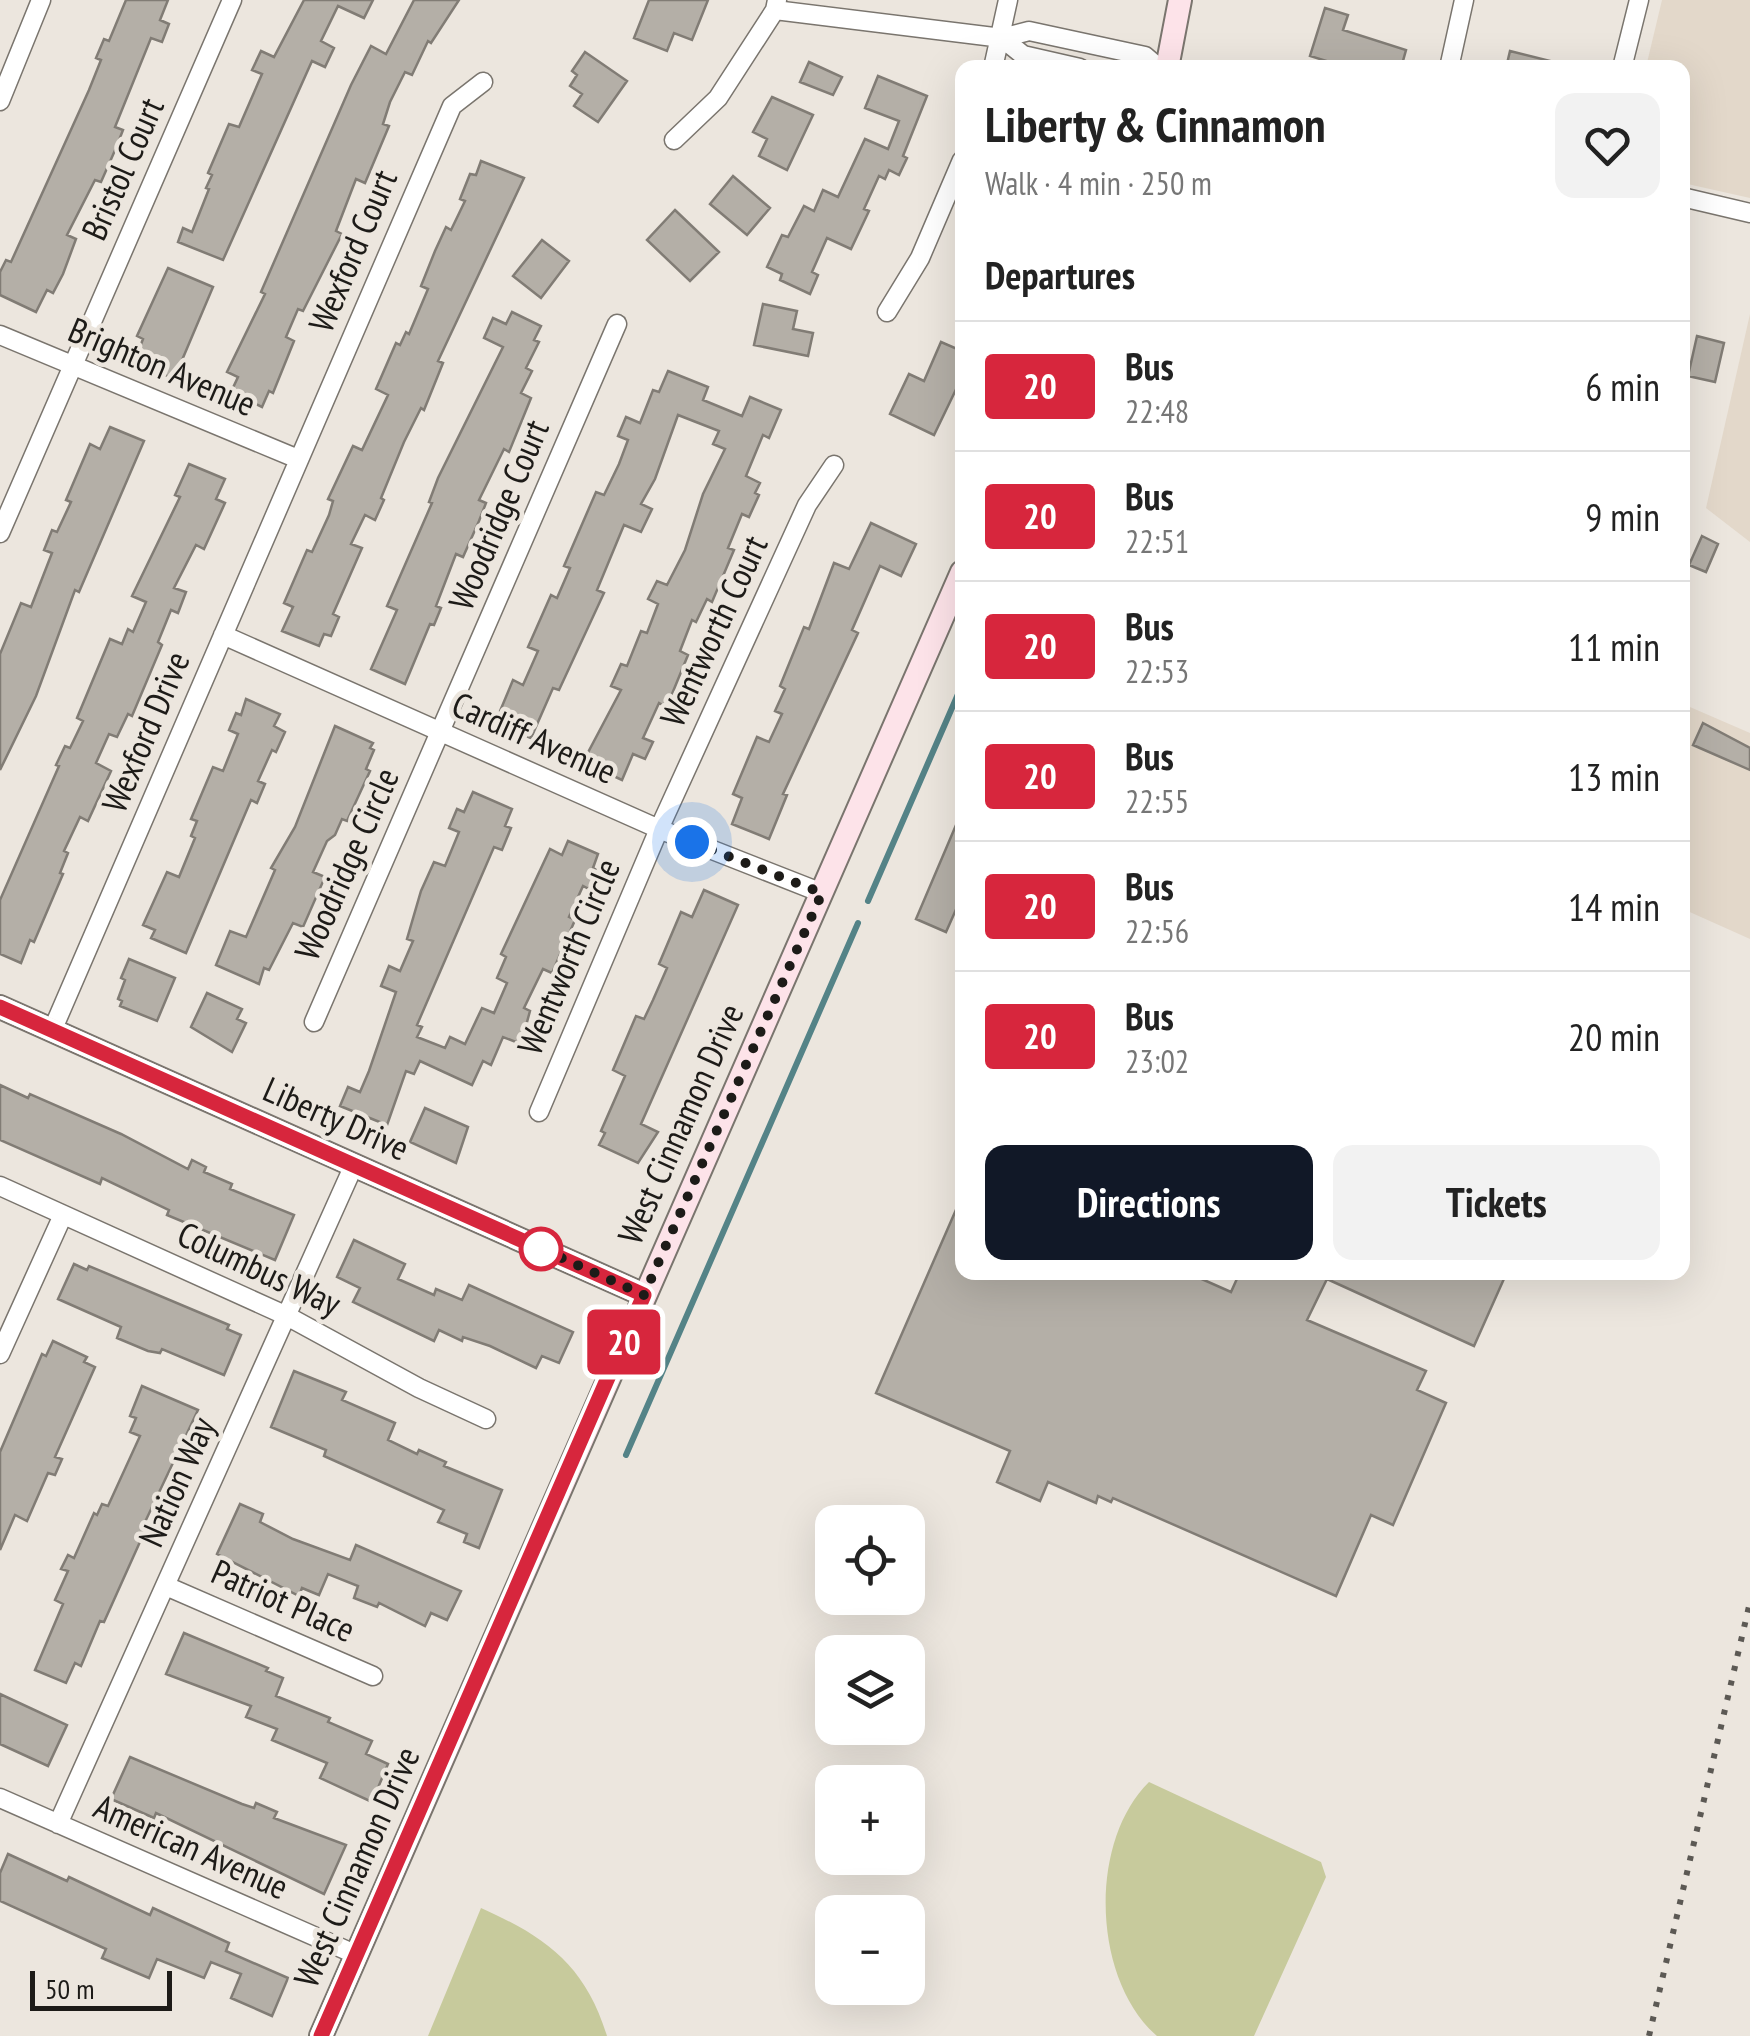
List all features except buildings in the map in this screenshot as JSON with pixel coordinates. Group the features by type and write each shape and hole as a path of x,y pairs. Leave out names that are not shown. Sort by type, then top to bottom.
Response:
{"main road":[{"path":"1165,60 1180,0"},
{"name":"West Cinnamon Drive","path":"322,2036 955,588"},
{"name":"Liberty Drive","path":"0,1007 644,1295"}],"street":[{"path":"0,101 41,0"},
{"name":"Bristol Court","path":"0,533 232,0"},
{"path":"996,60 1008,0"},
{"path":"1451,60 1464,0"},
{"path":"1624,60 1639,0"},
{"path":"674,140 718,98 776,5 1002,38 1028,30 1151,60"},
{"path":"1002,38 1023,55 1045,60"},
{"name":"Wexford Court","path":"298,459 452,106 484,82"},
{"path":"887,312 920,258 955,176"},
{"path":"1690,200 1750,213"},
{"name":"Woodridge Court","path":"441,732 618,324"},
{"name":"Brighton Avenue","path":"0,335 298,459"},
{"name":"Wexford Drive","path":"52,1031 298,459"},
{"name":"Wentworth Court","path":"659,828 807,504 834,465"},
{"name":"Cardiff Avenue","path":"223,635 659,828 822,893"},
{"name":"Woodridge Circle","path":"314,1022 441,732"},
{"name":"Wentworth Circle","path":"539,1112 659,828"},
{"name":"Nation Way","path":"58,1824 354,1165"},
{"name":"Columbus Way","path":"0,1186 287,1316 419,1388 486,1419"},
{"path":"0,1354 63,1215"},
{"name":"Patriot Place","path":"166,1586 373,1676"},
{"name":"American Avenue","path":"0,1798 357,1955"}],"shaded area":[{"path":"1662,0 1750,0 1750,198 1690,185 1690,60 1648,60"},
{"path":"1750,314 1750,542 1706,508"},
{"path":"1690,707 1750,733 1750,939 1690,912"}],"green space":[{"path":"1149,1782 1321,1862 1326,1877 1254,2036 1157,2036 1135,2011 1120,1981 1110,1946 1108,1874 1115,1839 1129,1808"},
{"path":"481,1908 525,1930 560,1956 587,1990 607,2036 428,2036"}],"waterway":[{"path":"868,901 955,701"},
{"path":"626,1455 858,923"}],"railway":[{"path":"1649,2036 1750,1602"}],"bus line":[{"name":"20","path":"0,1007 644,1295 321,2036"}],"route":[{"path":"541,1249 535,1246 644,1295 822,893 692,842"}]}
